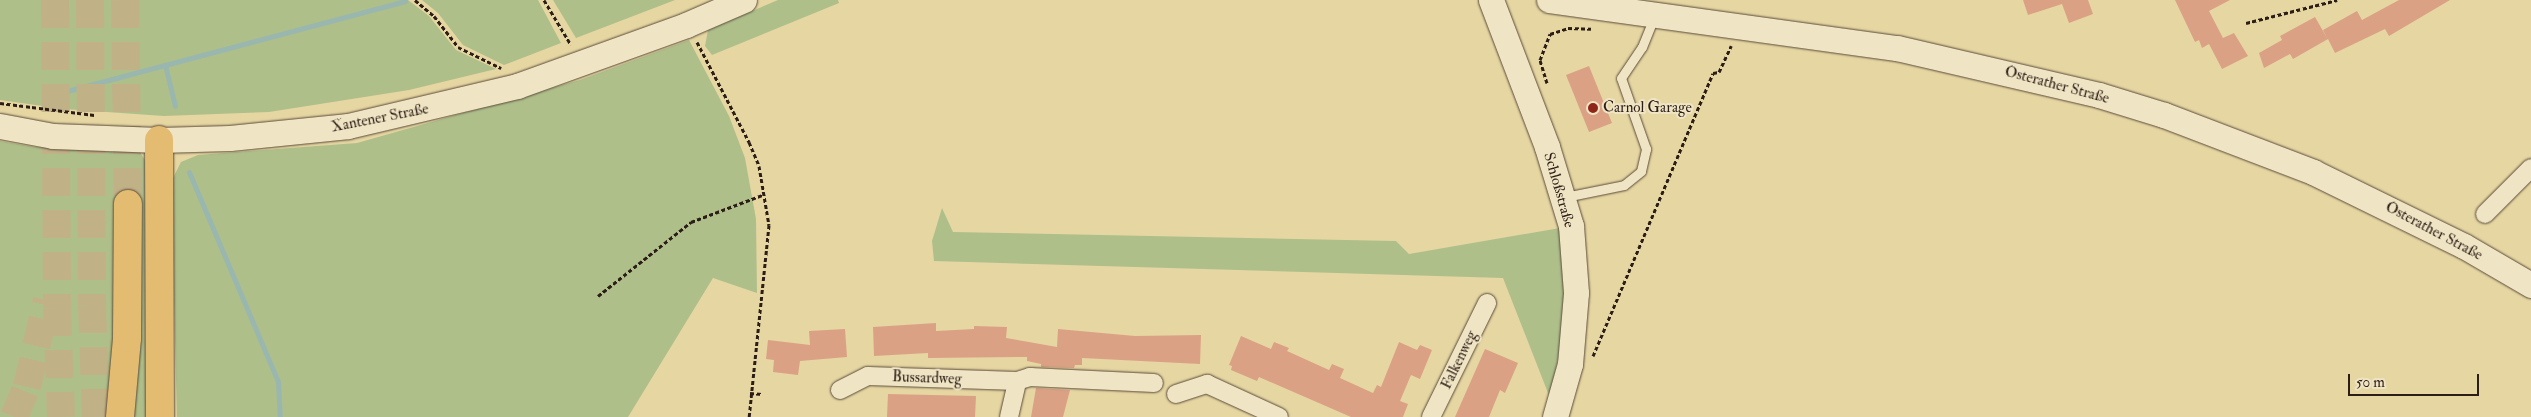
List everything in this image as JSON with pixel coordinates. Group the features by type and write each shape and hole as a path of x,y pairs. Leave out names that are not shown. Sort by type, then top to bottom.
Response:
{"highway":[{"path":"159,140 160,417"},
{"path":"120,417 127,338 128,204"}],"main road":[{"name":"Xantener Straße","path":"0,126 54,136 159,140 297,133 400,116 517,86 686,25 744,0"},
{"name":"Schloßstraße","path":"1491,0 1564,197 1571,226 1576,293 1570,364 1555,417"},
{"name":"Osterather Straße","path":"1549,0 1897,48 2038,78 2154,112 2262,151 2368,197 2464,246 2531,285"}],"street":[{"path":"2485,214 2531,168"},
{"name":"Falkenweg","path":"1432,417 1487,303"},
{"name":"Bussardweg","path":"840,390 868,376 1018,380 1030,377 1154,383"},
{"path":"1009,417 1018,380"},
{"path":"1176,394 1207,384 1279,417"}],"lane":[{"path":"1564,197 1624,185 1641,171 1646,149 1621,78 1642,47 1655,14"}],"path":[{"path":"415,0 434,16 458,47 504,70 496,72"},
{"path":"544,0 573,48"},
{"path":"2246,23 2337,0"},
{"path":"686,25 706,58 749,142 765,194 769,225 749,417"},
{"path":"1550,34 1568,28 1595,29"},
{"path":"1590,361 1713,73 1719,72 1733,41 1724,40"},
{"path":"0,103 104,116"},
{"path":"598,296 691,222 765,194"},
{"path":"750,394 762,394"}],"green space":[{"path":"0,0 408,0 429,16 456,50 496,69 409,90 269,112 164,116 64,109 0,100"},
{"path":"422,0 538,0 561,43 504,65 463,45 438,13"},
{"path":"553,0 675,0 576,38"},
{"path":"778,0 838,0 839,3 712,55 705,46 708,30"},
{"path":"689,40 729,116 745,158 756,219 757,293 713,278 628,417 177,417 171,182 181,162 198,155 357,143 580,80"},
{"path":"0,141 35,147 141,154 147,163 151,417 0,417"},
{"path":"942,208 953,232 1396,241 1409,254 1560,228 1565,292 1562,338 1550,398 1503,278 934,261 932,241"}],"building":[{"path":"2023,0 2088,0 2093,14 2069,23 2062,4 2028,15"},
{"path":"2175,0 2230,0 2209,11 2223,38 2234,33 2248,56 2222,69 2209,44 2202,48 2199,40 2195,42"},
{"path":"2399,0 2450,0 2389,36 2385,29 2335,53 2328,39 2293,59 2290,54 2264,68 2259,53 2282,40 2280,36 2315,17 2327,38 2323,30 2357,11 2362,20"},
{"name":"Carnol Garage","path":"1589,66 1612,123 1589,132 1566,75"},
{"path":"936,323 936,331 974,329 974,326 1007,327 1006,338 1057,347 1058,329 1135,336 1201,335 1200,364 1082,358 1082,365 1075,365 1074,368 1041,367 1041,364 1027,361 1027,357 928,358 928,353 874,356 873,327"},
{"path":"845,329 847,357 800,361 798,375 773,372 774,360 766,359 768,340 810,345 809,331"},
{"path":"1241,336 1271,349 1274,342 1289,348 1287,351 1329,370 1332,364 1344,369 1340,378 1373,393 1377,385 1381,387 1399,342 1417,350 1420,345 1432,350 1420,379 1411,375 1400,401 1408,404 1403,417 1351,417 1259,377 1257,381 1231,370 1232,366 1229,365"},
{"path":"1485,349 1518,363 1505,393 1500,390 1489,417 1455,417"},
{"path":"1036,388 1070,390 1063,417 1031,417"},
{"path":"888,394 976,396 975,417 887,417"}],"waterway":[{"path":"67,91 405,1"},
{"path":"165,65 175,106"},
{"path":"189,172 278,382 280,417"}],"tunnel":[{"path":"55,0 57,308 61,417"},
{"path":"90,0 92,305 96,417"},
{"path":"125,0 128,204"},
{"path":"14,417 27,387 47,300"}],"place":[{"name":"Carnol Garage","path":"1593,108"}]}
